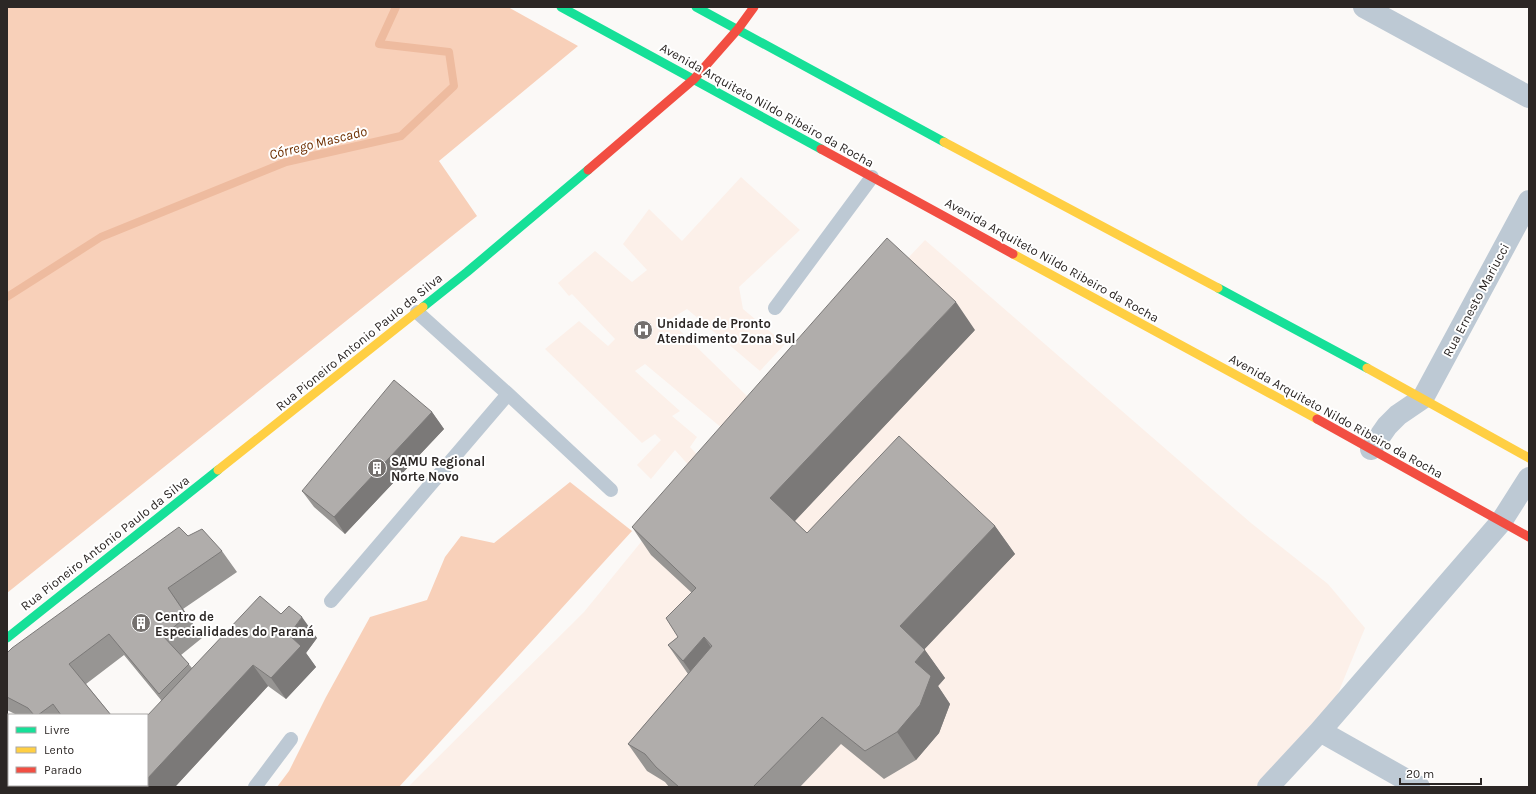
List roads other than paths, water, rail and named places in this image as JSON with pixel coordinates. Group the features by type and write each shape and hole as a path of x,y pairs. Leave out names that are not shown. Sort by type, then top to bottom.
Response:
{"main road":[{"name":"Avenida Arquiteto Nildo Ribeiro da Rocha","path":"561,7 1371,449 1529,537"},
{"path":"696,7 831,81 1423,398 1529,458"},
{"name":"Rua Pioneiro Antonio Paulo da Silva","path":"7,638 467,272 694,80 738,29 754,7"}],"street":[{"path":"1364,7 1529,97"},
{"name":"Rua Ernesto Mariucci","path":"1423,398 1529,201"},
{"path":"1371,449 1387,426 1398,415 1423,398"},
{"path":"1268,787 1320,731 1501,522 1529,478"},
{"path":"1320,731 1419,787"}],"lane":[{"path":"775,308 872,177"},
{"path":"417,312 611,490"},
{"path":"331,601 508,394"},
{"path":"254,787 291,739"}],"waterway":[{"name":"Córrego Mascado","path":"7,297 101,237 286,162 401,136 454,86 449,52 379,44 396,7"}],"place":[{"name":"Unidade de Pronto Atendimento Zona Sul","path":"643,330"},
{"name":"SAMU Regional Norte Novo","path":"377,468"},
{"name":"Centro de Especialidades do Paraná","path":"141,623"}]}
